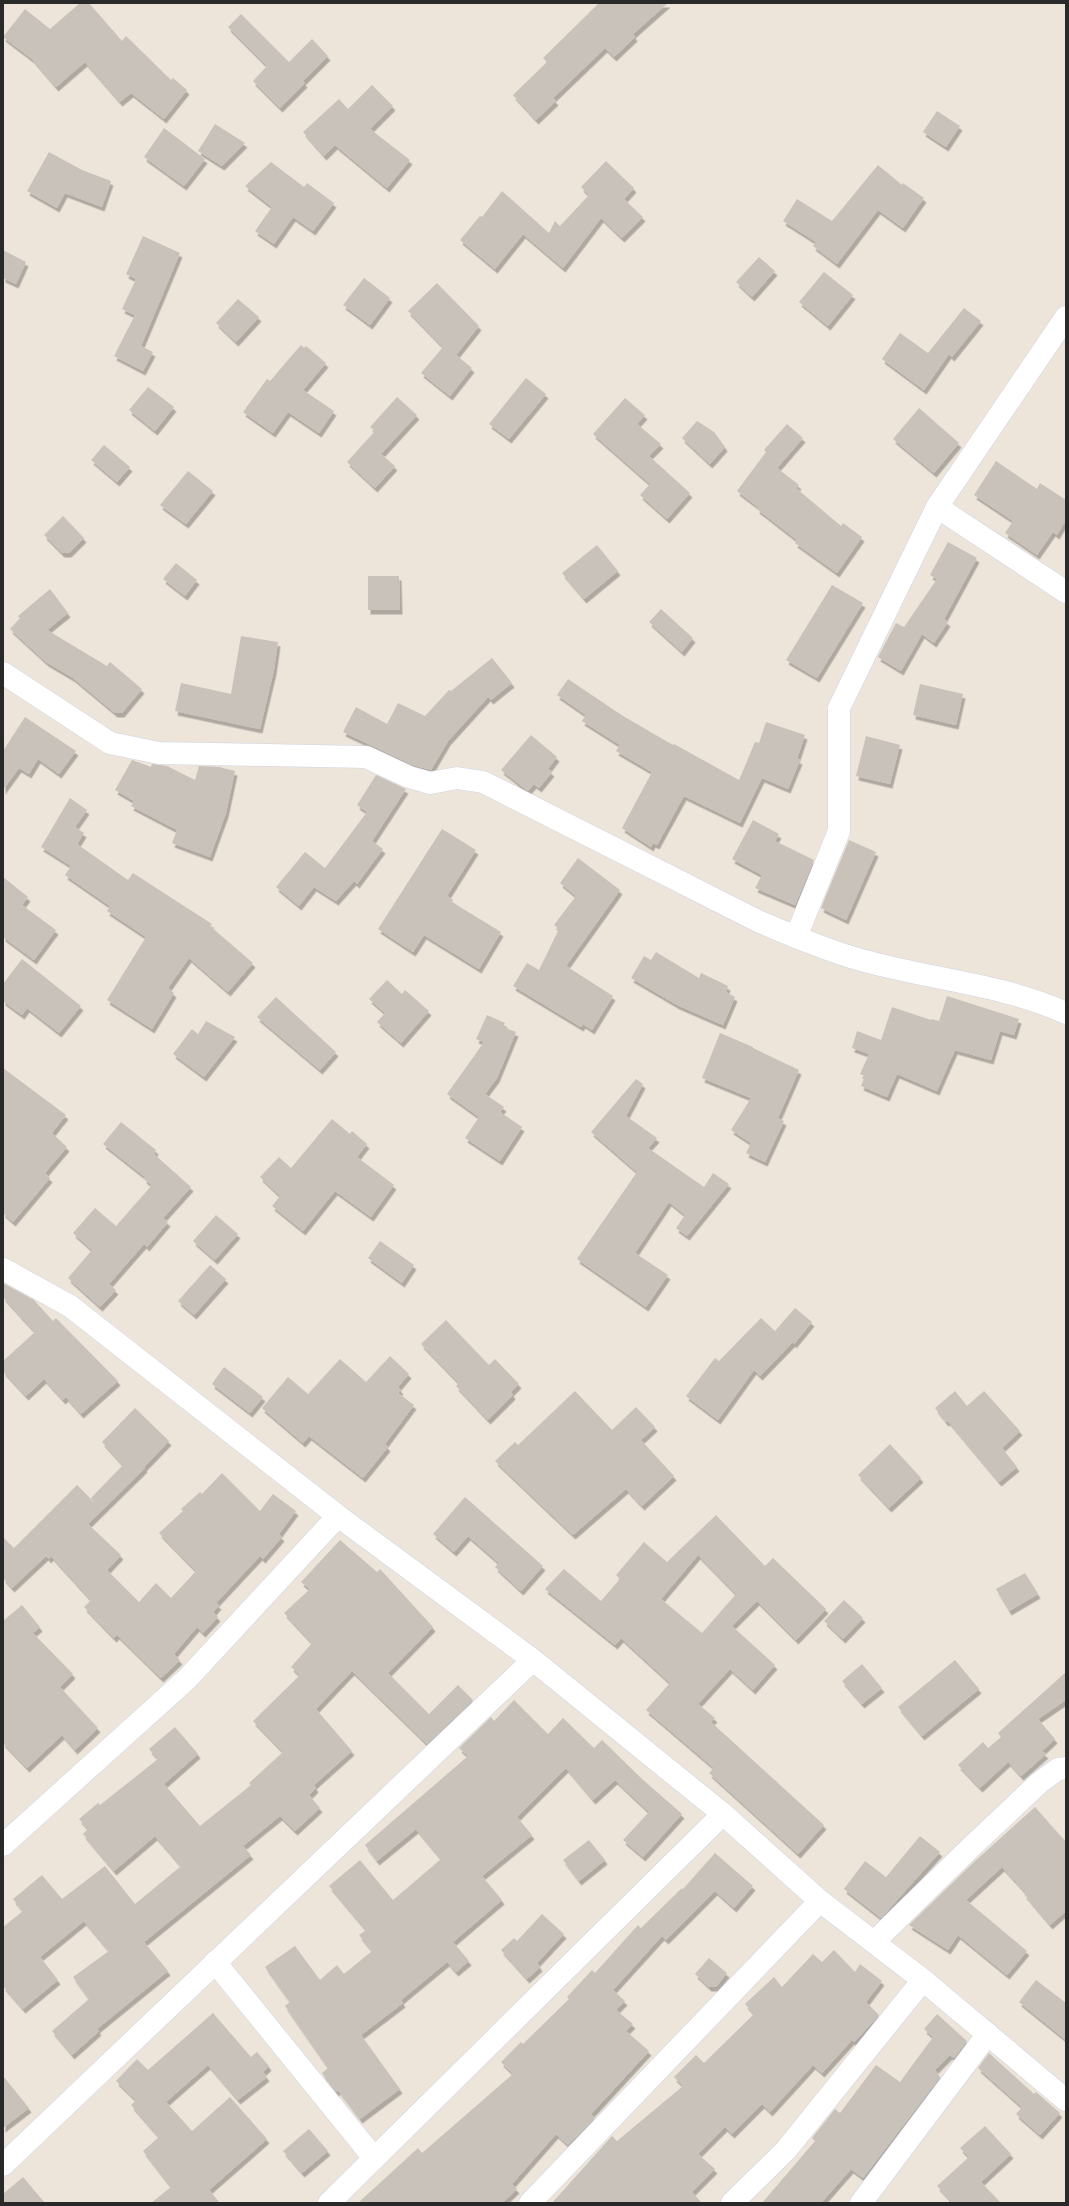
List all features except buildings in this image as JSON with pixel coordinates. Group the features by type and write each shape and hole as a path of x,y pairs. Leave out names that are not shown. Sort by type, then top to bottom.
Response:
{"street":[{"path":"796,937 838,831 839,708 936,507 1066,317"},
{"path":"936,507 1066,592"},
{"path":"3,673 110,743 159,753 366,757 409,777 430,783 457,778 483,782 758,921 796,937 852,957 1002,991 1048,1005 1066,1013"},
{"path":"3,1269 70,1306 338,1516 533,1660 723,1814 820,1901 923,1980 1066,2100"},
{"path":"3,1845 187,1679 338,1516"},
{"path":"3,2165 533,1660"},
{"path":"874,1942 1039,1783 1058,1769 1066,1768"},
{"path":"329,2203 723,1814"},
{"path":"530,2203 820,1901"},
{"path":"216,1962 374,2158"},
{"path":"732,2203 786,2150 923,1980"},
{"path":"861,2203 988,2034"}]}
